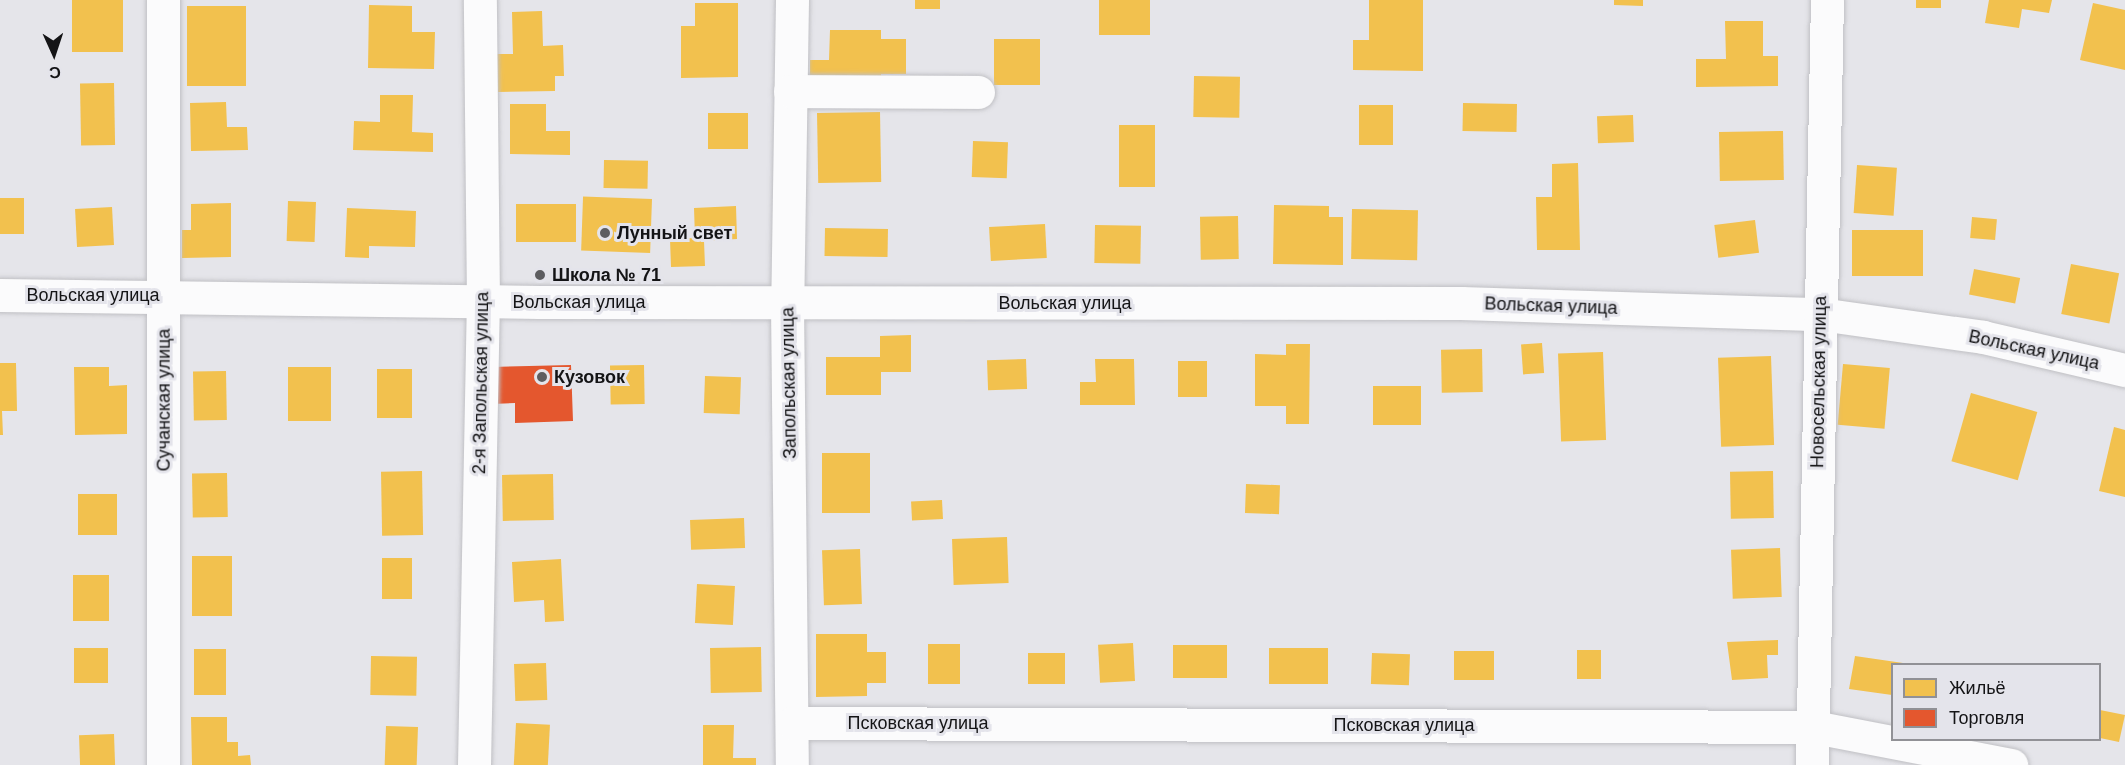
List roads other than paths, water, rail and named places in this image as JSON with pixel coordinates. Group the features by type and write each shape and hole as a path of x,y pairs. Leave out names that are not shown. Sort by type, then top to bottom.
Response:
{"street":[{"name":"Сучанская улица","path":"163,0 163,765"},
{"name":"2-я Запольская улица","path":"474,765 483,301 480,0"},
{"name":"Запольская улица","path":"792,0 788,303 792,765"},
{"name":"Новосельская улица","path":"1812,765 1827,0"},
{"path":"790,91 978,93"},
{"name":"Вольская улица","path":"0,295 164,294 483,301 788,303 1461,303 1820,314 1983,337 2125,370"},
{"name":"Псковская улица","path":"793,723 1814,727 2012,765"}],"place":[{"name":"Лунный свет","path":"605,233"},
{"name":"Школа № 71","path":"540,275"},
{"name":"Кузовок","path":"542,377"}]}
